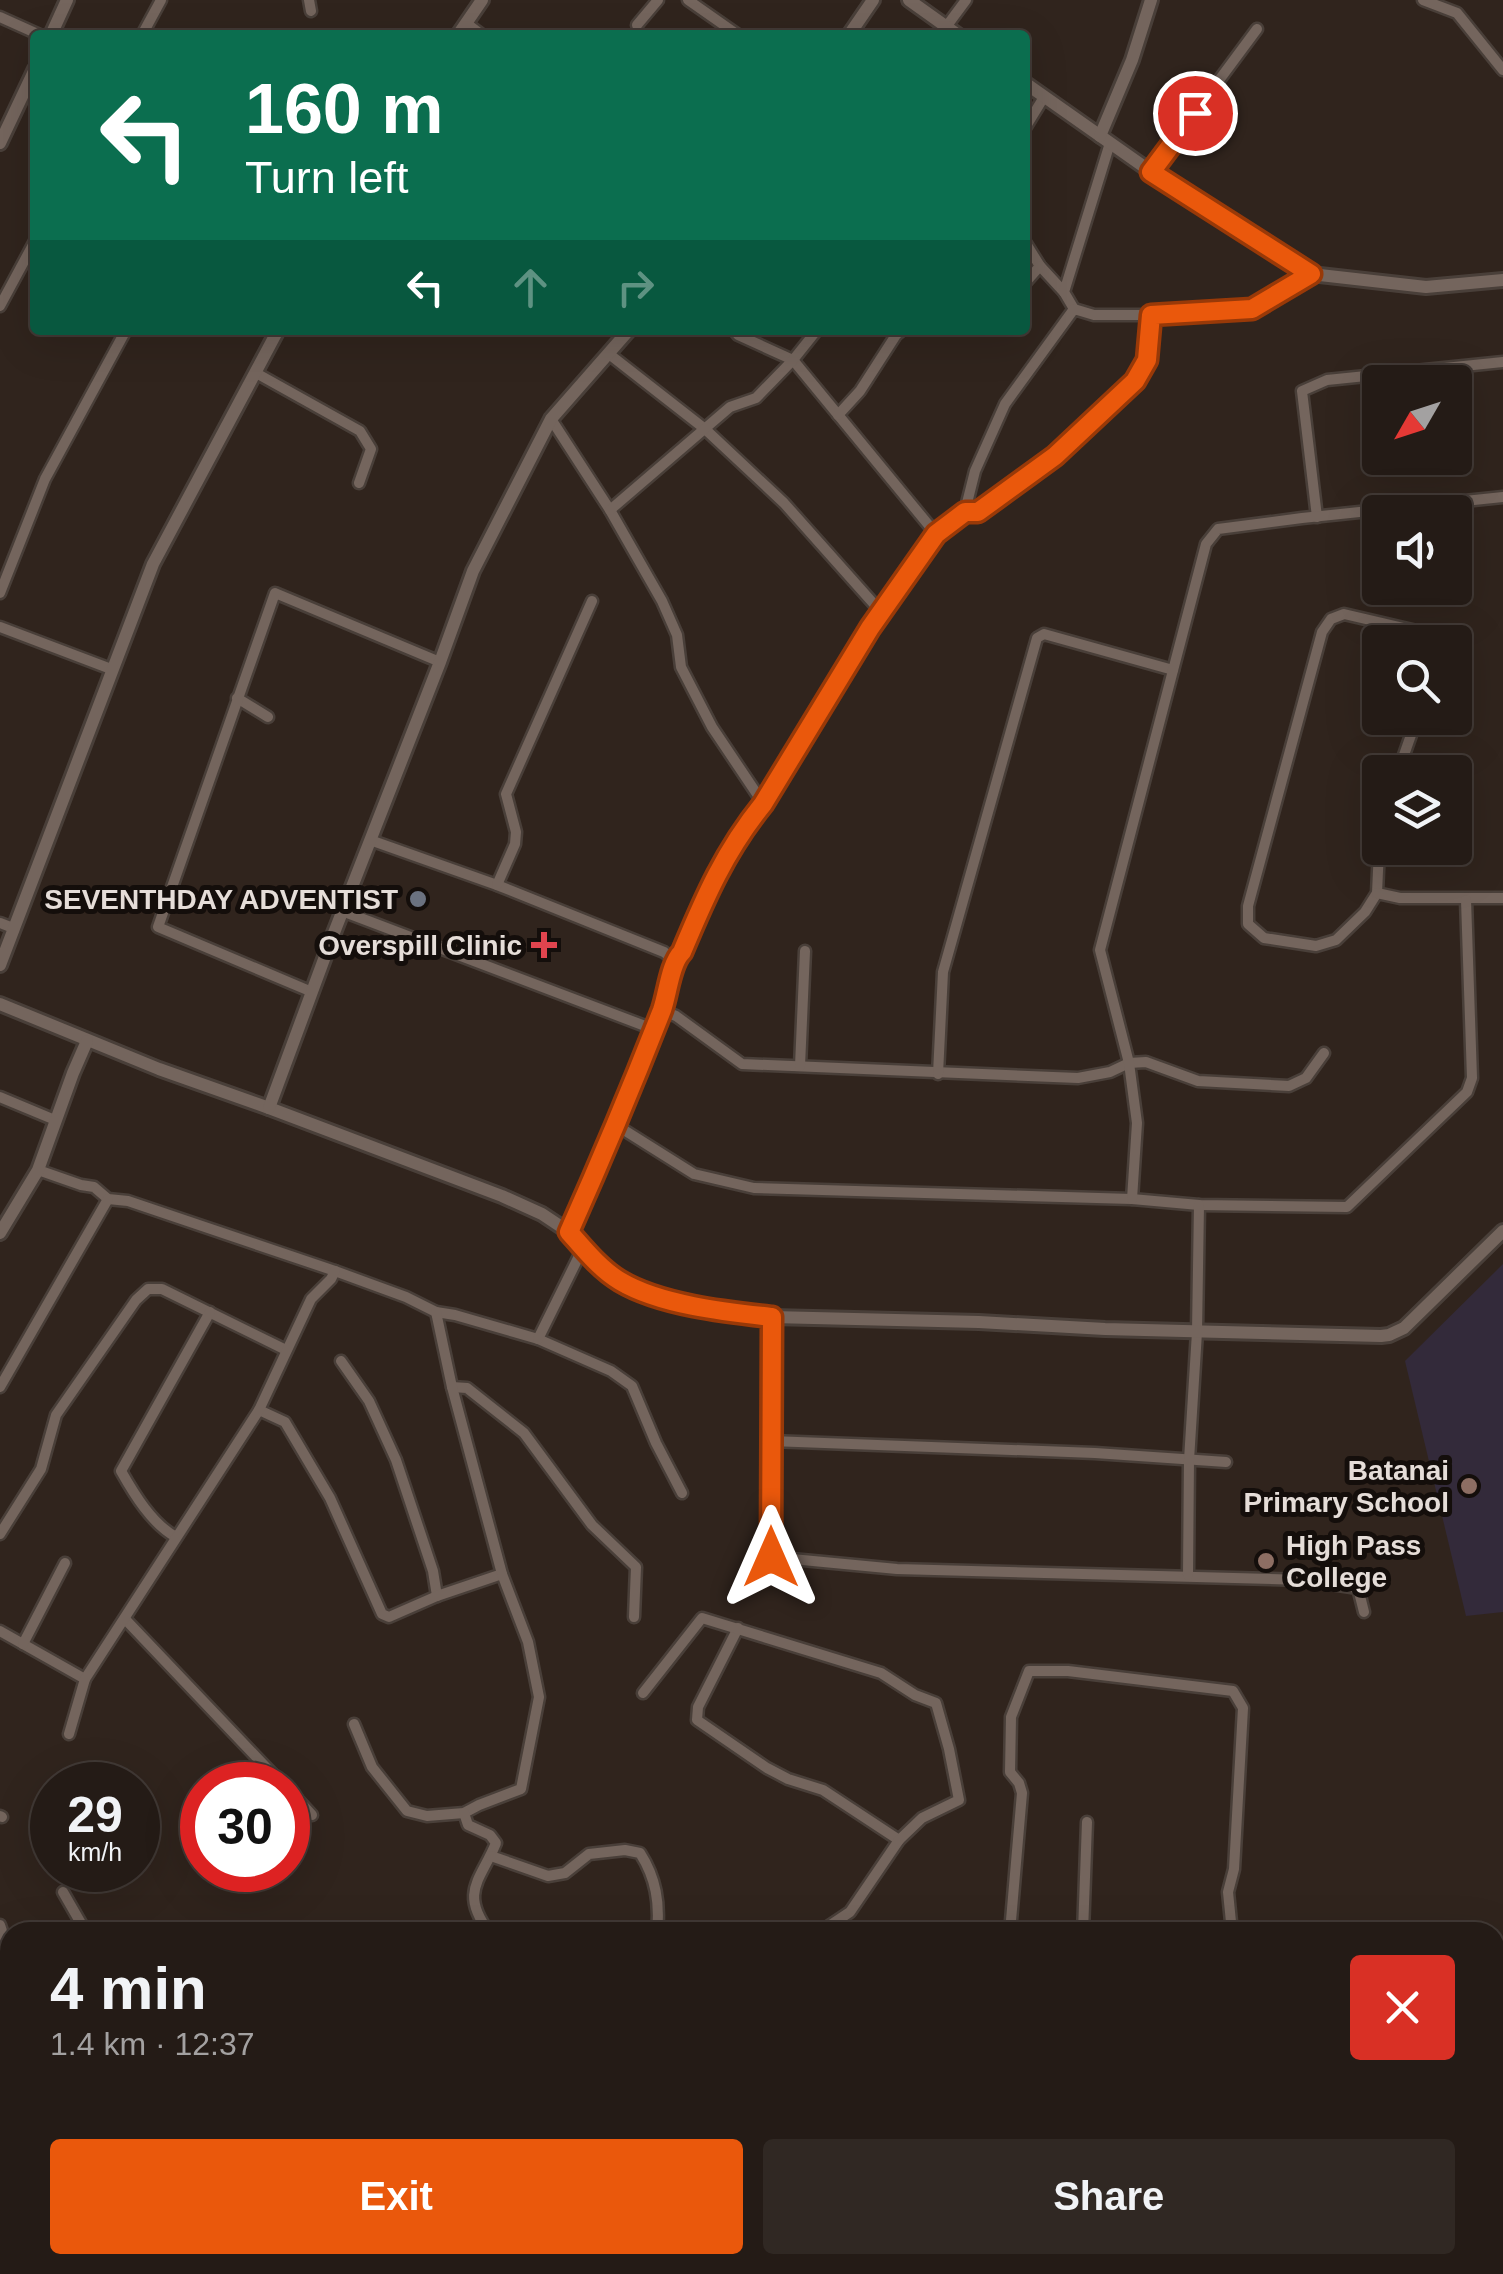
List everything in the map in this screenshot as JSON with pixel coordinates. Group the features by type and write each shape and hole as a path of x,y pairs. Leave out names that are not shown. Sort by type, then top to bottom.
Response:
{"street":[{"path":"53,30 67,0"},
{"path":"145,30 161,0"},
{"path":"462,29 482,0"},
{"path":"637,25 658,0"},
{"path":"688,0 731,30"},
{"path":"852,30 873,0"},
{"path":"910,0 951,30"},
{"path":"952,30 966,0"},
{"path":"1064,292 1105,140 1152,0"},
{"path":"1423,0 1458,13 1503,70"},
{"path":"0,17 30,30"},
{"path":"1151,172 1257,29"},
{"path":"0,143 30,80"},
{"path":"1030,87 1151,172 1311,274 1426,287 1503,280"},
{"path":"1030,120 1044,97"},
{"path":"0,306 30,249"},
{"path":"1030,250 1074,308 1094,315 1252,309 1311,274"},
{"path":"1030,277 1040,266"},
{"path":"965,512 976,471 1005,404 1074,308"},
{"path":"569,1232 661,1010 674,960 682,952 723,858 763,804 881,612 936,534 965,512 978,512 1055,456 1135,381 1147,360 1151,315"},
{"path":"0,593 45,479 123,335"},
{"path":"0,965 6,926 138,600 165,539 275,335"},
{"path":"269,1108 472,571 551,418 625,335"},
{"path":"738,335 793,360 936,534"},
{"path":"610,510 730,407 756,398 813,335"},
{"path":"838,415 860,391 896,335"},
{"path":"609,354 705,429 784,502 881,612"},
{"path":"1317,517 1302,391 1327,380 1503,362"},
{"path":"256,373 360,431 370,450 359,483"},
{"path":"551,418 662,601 677,635 681,667 712,727 763,804"},
{"path":"1132,1199 1136,1123 1129,1063 1100,950 1206,544 1218,528 1503,497"},
{"path":"312,992 158,927 275,592 440,662"},
{"path":"496,885 515,844 516,832 506,794 592,601"},
{"path":"1378,865 1377,893 1365,912 1336,940 1316,946 1264,938 1248,924 1248,906 1322,632 1330,619 1344,614 1391,625"},
{"path":"0,626 112,669"},
{"path":"938,1074 943,972 1038,638 1044,634 1172,670"},
{"path":"237,698 268,716"},
{"path":"370,840 496,885 664,952 674,960"},
{"path":"1377,893 1400,898 1503,898"},
{"path":"616,1125 694,1174 754,1188 1347,1207 1467,1092 1472,1078 1466,900"},
{"path":"342,911 652,1029"},
{"path":"800,1066 805,951"},
{"path":"0,1004 87,1041 502,1196 542,1214 569,1232 611,1275 634,1288 698,1307 772,1317 1390,1335 1404,1328 1503,1231"},
{"path":"661,1010 676,1016 742,1064 1078,1078 1146,1062 1198,1081 1289,1086 1306,1078 1324,1052"},
{"path":"0,1233 38,1170 87,1041"},
{"path":"0,1097 56,1120"},
{"path":"38,1170 80,1186 94,1187 108,1199 162,1211 335,1271 436,1312 538,1340 611,1371 632,1386 682,1492"},
{"path":"0,1387 108,1199"},
{"path":"1188,1575 1199,1205"},
{"path":"538,1340 583,1248"},
{"path":"68,1734 85,1679 259,1410 311,1299 332,1280 335,1271"},
{"path":"0,1534 41,1469 56,1415 136,1300 148,1289 162,1289 286,1350"},
{"path":"176,1537 165,1531 122,1471 210,1312"},
{"path":"354,1724 372,1767 407,1812 427,1816 464,1813 521,1789 539,1696 528,1642 502,1574 436,1312"},
{"path":"772,1317 771,1557 897,1569 1305,1580 1358,1588 1364,1612"},
{"path":"341,1361 370,1401 396,1460 433,1571 437,1596"},
{"path":"452,1387 467,1388 524,1433 592,1526 636,1567 634,1617"},
{"path":"259,1410 284,1422 294,1438 330,1498 382,1614 389,1617 502,1574"},
{"path":"770,1442 1095,1453 1226,1462"},
{"path":"23,1644 65,1563"},
{"path":"643,1693 702,1618 881,1672 915,1695 936,1703 959,1800 922,1818 898,1840 850,1912 835,1922"},
{"path":"125,1619 261,1762"},
{"path":"738,1628 698,1707 696,1720 767,1768 788,1780 823,1790 898,1840"},
{"path":"0,1631 85,1679"},
{"path":"1011,1922 1022,1794 1010,1772 1011,1717 1028,1672 1068,1671 1234,1691 1243,1708 1234,1870 1228,1892 1231,1922"},
{"path":"464,1813 468,1825 490,1835 496,1843 474,1882 474,1902 483,1922"},
{"path":"1083,1922 1088,1822"},
{"path":"491,1856 548,1876 564,1873 588,1854 625,1850 640,1853 652,1872 660,1909 658,1922"},
{"path":"63,1892 80,1922"}],"shaded area":[{"name":"Batanai Primary School","path":"1503,1264 1503,1612 1466,1616 1405,1361"}],"place":[{"name":"SEVENTHDAY ADVENTIST","path":"418,899"},
{"name":"Overspill Clinic","path":"544,945"},
{"name":"Batanai Primary School","path":"1469,1486"},
{"name":"High Pass College","path":"1266,1561"}],"route":[{"path":"771,1557 772,1317 698,1307 634,1288 611,1275 569,1232 661,1010 674,960 682,952 723,858 763,804 870,628 936,534 965,512 978,512 1055,456 1135,381 1147,360 1151,315 1252,309 1311,274 1151,172 1195,113"}]}
